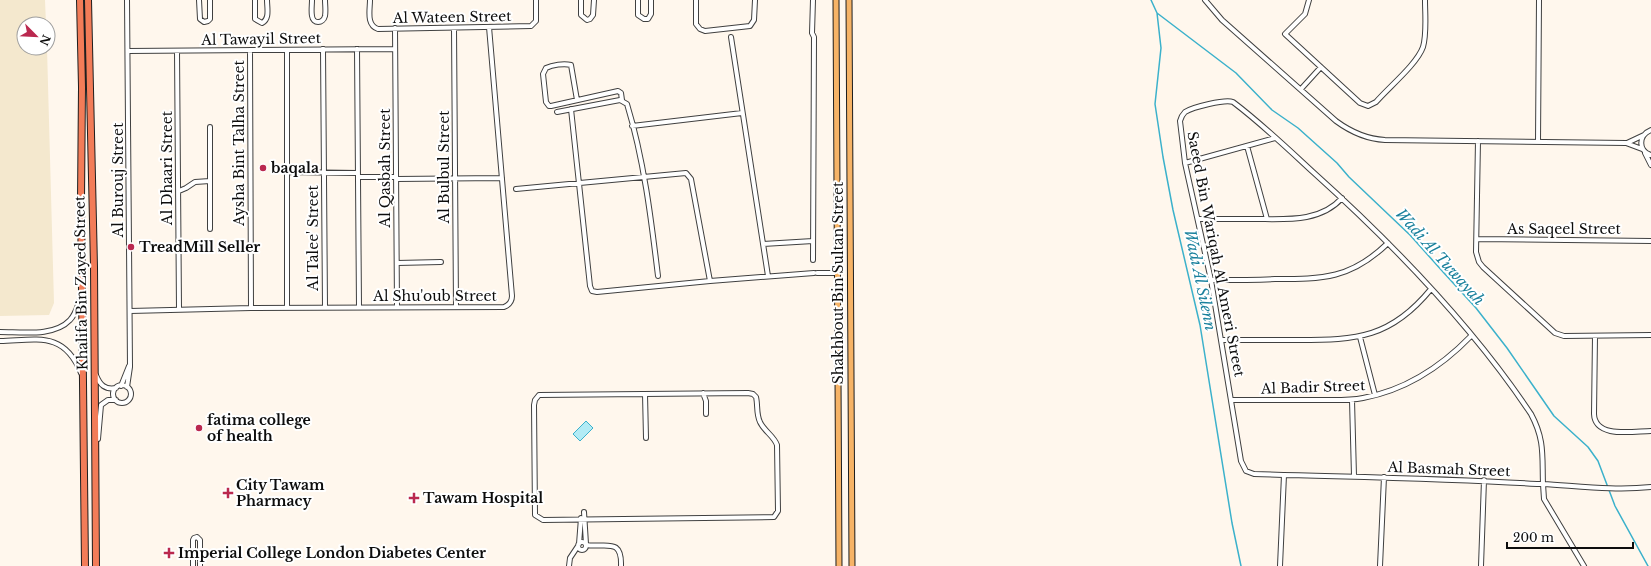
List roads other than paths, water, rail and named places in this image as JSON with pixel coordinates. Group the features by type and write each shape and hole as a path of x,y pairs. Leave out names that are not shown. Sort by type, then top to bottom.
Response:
{"highway":[{"name":"Khalifa Bin Zayed Street","path":"80,0 82,87 81,199 85,566"},
{"name":"Khalifa Bin Zayed Street","path":"88,0 95,374 96,566"}],"main road":[{"name":"Shakhbout Bin Sultan Street","path":"836,0 839,566"},
{"name":"Shakhbout Bin Sultan Street","path":"849,0 848,73 852,566"}],"street":[{"name":"Al Burouj Street","path":"127,0 130,311 130,374 127,387"},
{"path":"200,0 200,19 204,22 210,19 210,0"},
{"path":"255,0 255,19 262,23 267,18 267,0"},
{"path":"312,0 312,18 314,21 319,22 323,21 325,17 325,0"},
{"name":"Al Wateen Street","path":"370,0 370,20 372,26 378,29 532,26 536,19 536,0"},
{"path":"581,0 581,15 587,20 592,18 594,0"},
{"path":"638,0 638,15 644,20 649,18 651,14 651,0"},
{"path":"696,0 697,26 701,31 706,31 750,26 754,20 756,0"},
{"path":"813,0 813,260"},
{"path":"1205,0 1222,20 1343,126 1363,136 1385,140 1626,143 1651,155"},
{"path":"1309,0 1305,14 1285,34 1360,103 1368,106 1374,104 1414,62 1421,52 1424,42 1425,0"},
{"path":"1538,142 1539,0"},
{"name":"Al Shu'oub Street","path":"130,311 287,307 504,307 508,305 511,301 489,27"},
{"name":"Al Qasbah Street","path":"395,28 397,307"},
{"name":"Al Bulbul Street","path":"454,28 456,307"},
{"path":"731,37 768,276"},
{"name":"Al Talee' Street","path":"323,49 325,307"},
{"path":"357,49 359,307"},
{"name":"Al Tawayil Street","path":"128,51 395,49"},
{"name":"Aysha Bint Talha Street","path":"250,50 251,308"},
{"path":"287,50 287,307"},
{"name":"Al Dhaari Street","path":"177,51 180,309"},
{"path":"577,100 571,65 550,66 546,68 543,76 547,105 551,106 618,91 621,93 622,100 627,104 652,224 658,276"},
{"path":"1301,89 1321,67"},
{"path":"557,112 622,100"},
{"name":"Saeed Bin Wariqah Al Ameri Street","path":"1246,471 1241,461 1211,280 1185,163 1181,117 1189,111 1222,101 1233,102 1342,198 1388,243 1431,289 1510,384 1536,423 1543,451 1542,484 1544,499 1584,566"},
{"path":"571,109 590,286 592,291 597,292 768,276 837,273"},
{"path":"632,126 742,113"},
{"path":"1626,143 1644,135 1650,130 1651,126"},
{"path":"210,127 210,230"},
{"path":"1644,135 1641,143 1651,164"},
{"path":"1185,163 1275,138"},
{"path":"1478,141 1477,256 1481,264 1549,330 1555,334 1564,336 1651,335"},
{"path":"1247,146 1267,219"},
{"path":"287,172 324,172 396,178 502,178"},
{"path":"516,189 684,173 690,177 710,281"},
{"path":"178,191 195,182 210,181"},
{"path":"1198,219 1293,219 1315,215 1331,208 1342,198"},
{"name":"As Saqeel Street","path":"1477,239 1651,240"},
{"path":"763,244 813,241"},
{"path":"1211,280 1306,279 1332,276 1362,264 1388,243"},
{"path":"397,263 441,262"},
{"path":"1221,340 1339,340 1360,337 1377,332 1397,321 1420,302 1431,289"},
{"path":"0,332 48,331 60,327 74,315 83,291"},
{"name":"Al Badir Street","path":"1232,400 1352,400 1375,395 1411,382 1428,373 1448,358 1471,336"},
{"path":"1595,336 1594,414 1597,424 1603,429 1610,431 1651,431"},
{"path":"1360,337 1375,395"},
{"path":"0,341 44,340 61,344 71,353 84,379"},
{"name":"Al Burouj Street","path":"119,387 127,373 130,360"},
{"path":"95,374 104,387 109,389 127,387 131,393 129,400 124,403 116,400 108,400 100,407 96,451"},
{"path":"116,400 114,394 119,387"},
{"path":"704,393 706,401 706,414"},
{"path":"704,393 750,393 756,397 757,415 760,423 777,445 778,511 776,516 769,518 543,520 535,516 535,400 539,395 704,393"},
{"path":"645,394 646,438"},
{"path":"1352,400 1354,476"},
{"name":"Al Basmah Street","path":"1246,471 1254,474 1484,480 1588,487 1651,487"},
{"path":"1280,566 1284,475"},
{"path":"1380,566 1384,477"},
{"path":"1480,566 1484,480"},
{"path":"582,546 583,512"},
{"path":"582,520 582,546"},
{"path":"193,566 193,540 197,537 200,540 200,566"},
{"path":"569,566 572,554 582,546 609,545 616,547 621,555 621,566"}],"water":[{"path":"586,421 593,428 580,441 573,434"}],"waterway":[{"name":"Wadi Al Silenn","path":"1151,0 1157,13 1161,48 1155,104 1163,157 1173,210 1200,325 1232,523 1241,566"},
{"name":"Wadi Al Tuwayah","path":"1157,13 1236,73 1272,110 1298,128 1337,163 1349,177 1410,235 1476,308 1507,348 1554,416 1588,447 1598,461 1615,506 1648,566"}],"place":[{"name":"baqala","path":"263,168"},
{"name":"TreadMill Seller","path":"131,247"},
{"name":"fatima college of health","path":"199,428"},
{"name":"City Tawam Pharmacy","path":"228,493"},
{"name":"Tawam Hospital","path":"414,498"},
{"name":"Imperial College London Diabetes Center","path":"169,553"}]}
